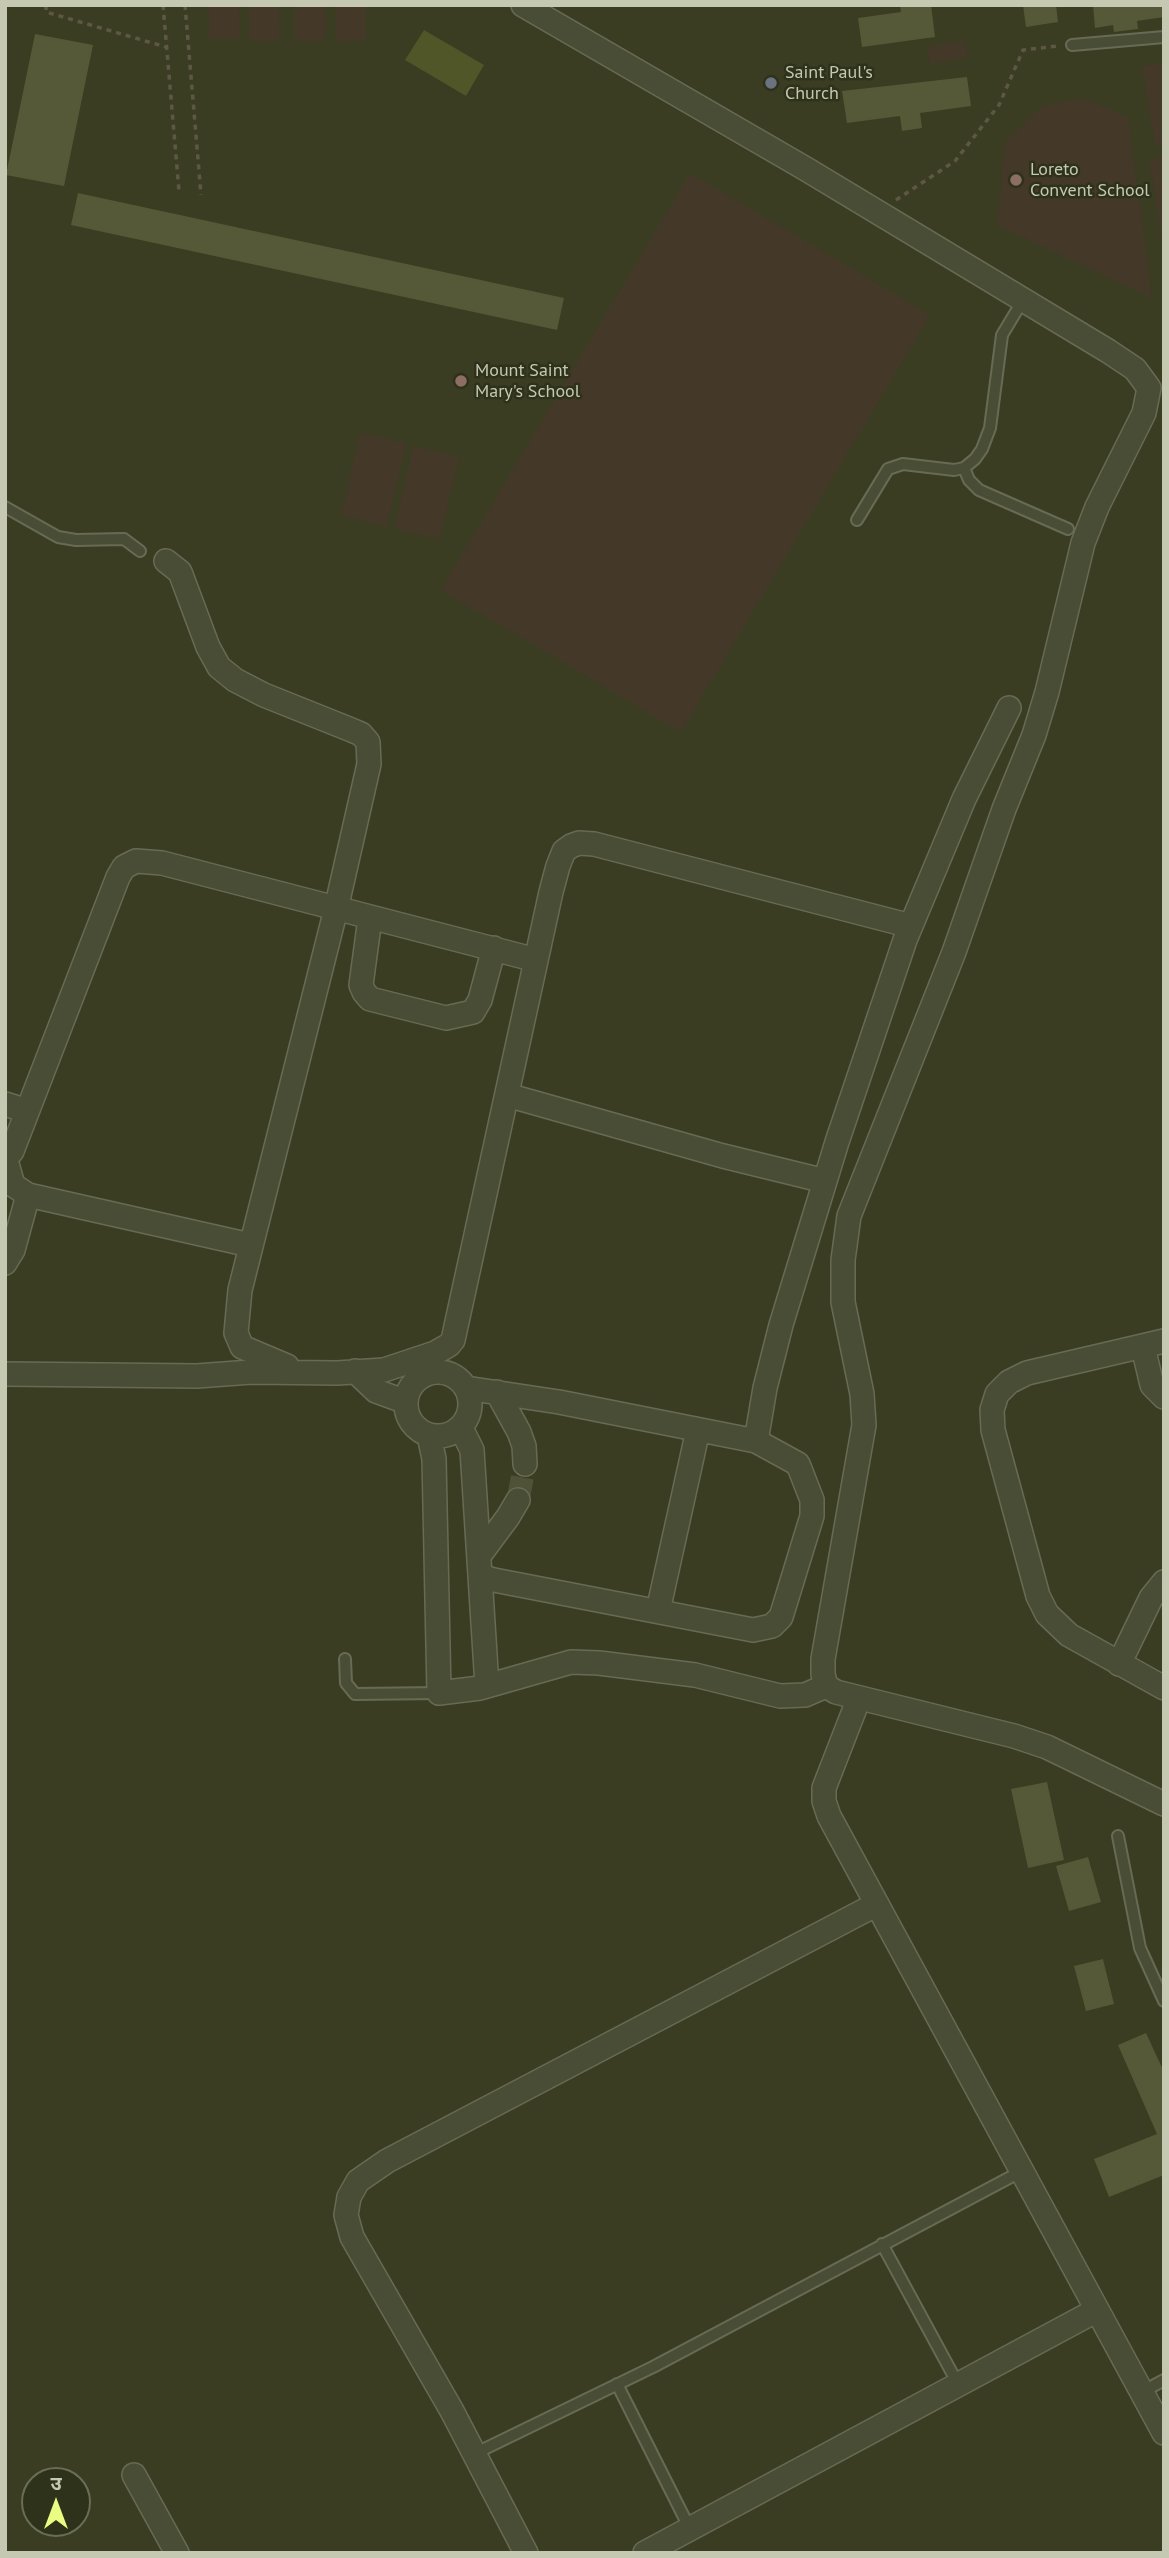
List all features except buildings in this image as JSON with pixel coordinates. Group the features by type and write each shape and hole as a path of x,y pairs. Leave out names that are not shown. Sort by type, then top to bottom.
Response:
{"street":[{"path":"523,5 876,210 1108,351 1135,369 1149,388 1144,413 1097,507 1083,543 1047,692 1030,746 1004,809 954,952 849,1216 843,1260 843,1302 862,1394 864,1425 823,1659 823,1674 826,1686 836,1692 1014,1736 1046,1747 1164,1804"},
{"path":"1144,379 1164,391"},
{"path":"166,561 180,572 208,648 219,667 235,680 264,695 361,734 368,742 369,764 336,909 240,1290 236,1333 242,1347 301,1371"},
{"path":"756,1441 762,1402 781,1325 825,1181 911,926 964,799 1009,708"},
{"path":"5,1374 197,1376 251,1372 384,1370 446,1347 453,1340 558,866 564,851 579,844 594,844 911,926"},
{"path":"250,1245 28,1195 13,1185 5,1160 12,1151 16,1108 124,867 141,860 162,863 537,960"},
{"path":"370,918 361,985 364,992 370,999 446,1018 473,1012 480,1000 494,948"},
{"path":"507,1096 723,1156 825,1181"},
{"path":"5,1263 13,1250 28,1195"},
{"path":"1164,1397 1152,1385 1153,1344 1027,1373 1009,1382 997,1394 992,1410 993,1430 1038,1596 1046,1614 1069,1635 1164,1688"},
{"path":"446,1347 446,1372"},
{"path":"355,1371 376,1391 410,1393 430,1372 446,1372 460,1379 470,1400 461,1428 445,1436 429,1435 412,1425 407,1416 410,1393 414,1360"},
{"path":"466,1388 756,1441 798,1464 812,1500 811,1516 780,1617 772,1626 753,1630 494,1580 479,1566"},
{"path":"497,1392 519,1432 524,1446 525,1464"},
{"path":"461,1428 472,1450 487,1686"},
{"path":"658,1611 698,1430"},
{"path":"429,1435 435,1459 439,1693 487,1686 571,1662 695,1675 780,1696 805,1695 826,1686"},
{"path":"479,1566 518,1500"},
{"path":"1119,1664 1151,1598 1164,1582"},
{"path":"859,1698 824,1788 824,1801 829,1816 1164,2433"},
{"path":"526,2553 352,2236 346,2215 349,2197 358,2181 387,2161 877,1904"},
{"path":"645,2553 1097,2310"},
{"path":"134,2475 177,2553"}],"lane":[{"path":"1072,45 1164,37"},
{"path":"857,520 882,475 896,465 954,470 964,468 975,459 986,439 993,413 1002,335 1023,300"},
{"path":"964,468 969,480 979,491 1068,529"},
{"path":"5,506 58,537 76,540 124,540 140,551"},
{"path":"345,1659 346,1683 355,1695 439,1693"},
{"path":"1118,1836 1139,1948 1164,2001"},
{"path":"474,2454 767,2307 1023,2170"},
{"path":"882,2244 958,2384"},
{"path":"1142,2392 1164,2380"},
{"path":"617,2384 690,2529"}],"path":[{"path":"46,5 46,12 166,47"},
{"path":"163,5 179,191"},
{"path":"185,5 201,195"},
{"path":"876,210 955,161 999,105 1023,50 1072,45"}],"shaded area":[{"path":"209,5 239,5 240,39 209,39"},
{"path":"249,5 279,5 280,41 249,41"},
{"path":"295,5 325,5 325,41 295,41"},
{"path":"336,5 366,5 366,41 336,41"},
{"path":"424,30 484,65 466,96 405,60"},
{"path":"965,41 968,57 930,64 927,47"},
{"path":"1164,63 1164,144 1155,145 1142,66"},
{"path":"1082,98 1128,117 1152,298 997,225 1005,142 1041,107"},
{"path":"1164,157 1164,252 1149,160"},
{"path":"690,173 930,315 681,732 441,590"},
{"path":"360,433 406,443 387,526 341,516"},
{"path":"413,446 459,457 440,539 394,529"}],"tunnel":[{"path":"518,1500 525,1464"}],"place":[{"name":"Saint Paul's Church","path":"771,83"},
{"name":"Loreto Convent School","path":"1016,180"},
{"name":"Mount Saint Mary's School","path":"461,381"}]}
